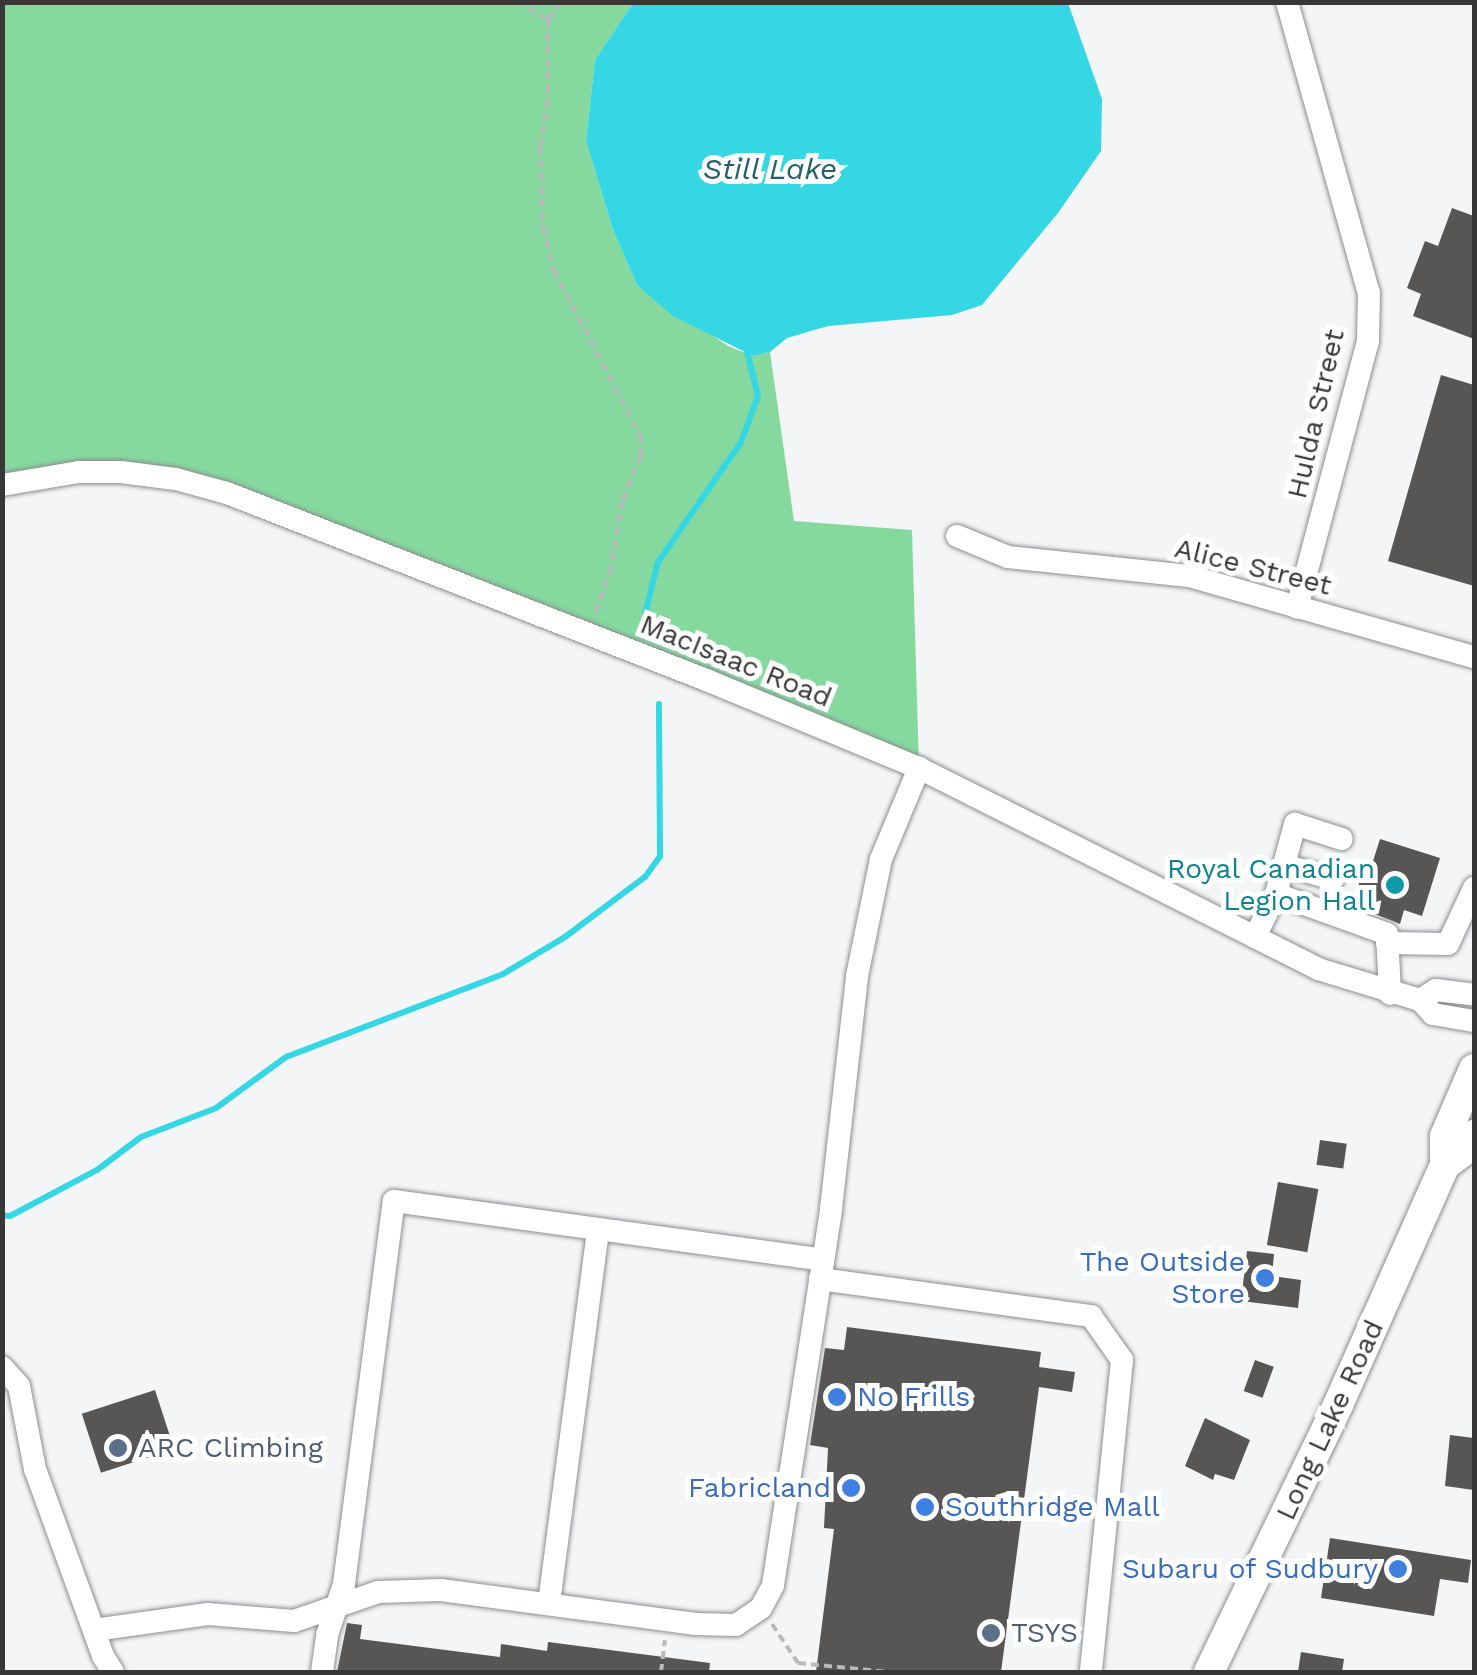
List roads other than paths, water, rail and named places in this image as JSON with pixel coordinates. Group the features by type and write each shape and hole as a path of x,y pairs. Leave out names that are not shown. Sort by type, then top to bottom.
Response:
{"main road":[{"name":"Long Lake Road","path":"1209,1672 1342,1397 1446,1165 1445,1136 1474,1069"},
{"name":"Long Lake Road","path":"1446,1165 1470,1146 1474,1135"}],"street":[{"name":"Hulda Street","path":"1286,2 1369,293 1368,341 1298,608"},
{"name":"MacIsaac Road","path":"2,485 79,472 121,472 176,479 226,494 919,768 1318,970 1420,1000 1432,1014 1474,1020"},
{"name":"Alice Street","path":"957,536 1008,557 1190,576 1474,657"},
{"path":"94,1630 208,1614 294,1620 378,1592 442,1590 668,1620 736,1625 761,1608 773,1586 822,1270 857,976 881,858 919,768"},
{"path":"1255,937 1276,894 1294,824 1342,839"},
{"path":"1284,865 1333,879"},
{"path":"1387,943 1448,944 1474,888"},
{"path":"1276,894 1386,934 1390,994"},
{"name":"MacIsaac Road","path":"1420,1000 1436,990 1474,995"},
{"path":"322,1672 344,1584 394,1201 598,1229 1091,1316 1122,1360 1091,1672"},
{"path":"549,1604 598,1229"},
{"path":"2,1367 19,1386 35,1470 94,1630 103,1667"}],"water":[{"name":"Still Lake","path":"633,3 1068,3 1102,99 1101,151 1058,213 982,305 952,315 828,326 787,338 770,352 753,356 673,316 637,285 613,230 586,141 595,60"}],"waterway":[{"path":"645,614 658,562 741,442 758,396 747,352"},
{"path":"2,1215 10,1216 97,1170 141,1137 216,1108 286,1057 503,974 565,937 645,877 660,856 659,704"}],"place":[{"name":"Royal Canadian Legion Hall","path":"1395,885"},
{"name":"The Outside Store","path":"1265,1278"},
{"name":"No Frills","path":"837,1397"},
{"name":"ARC Climbing","path":"118,1448"},
{"name":"Fabricland","path":"851,1488"},
{"name":"Southridge Mall","path":"925,1507"},
{"name":"Subaru of Sudbury","path":"1398,1569"},
{"name":"TSYS","path":"991,1633"}]}
